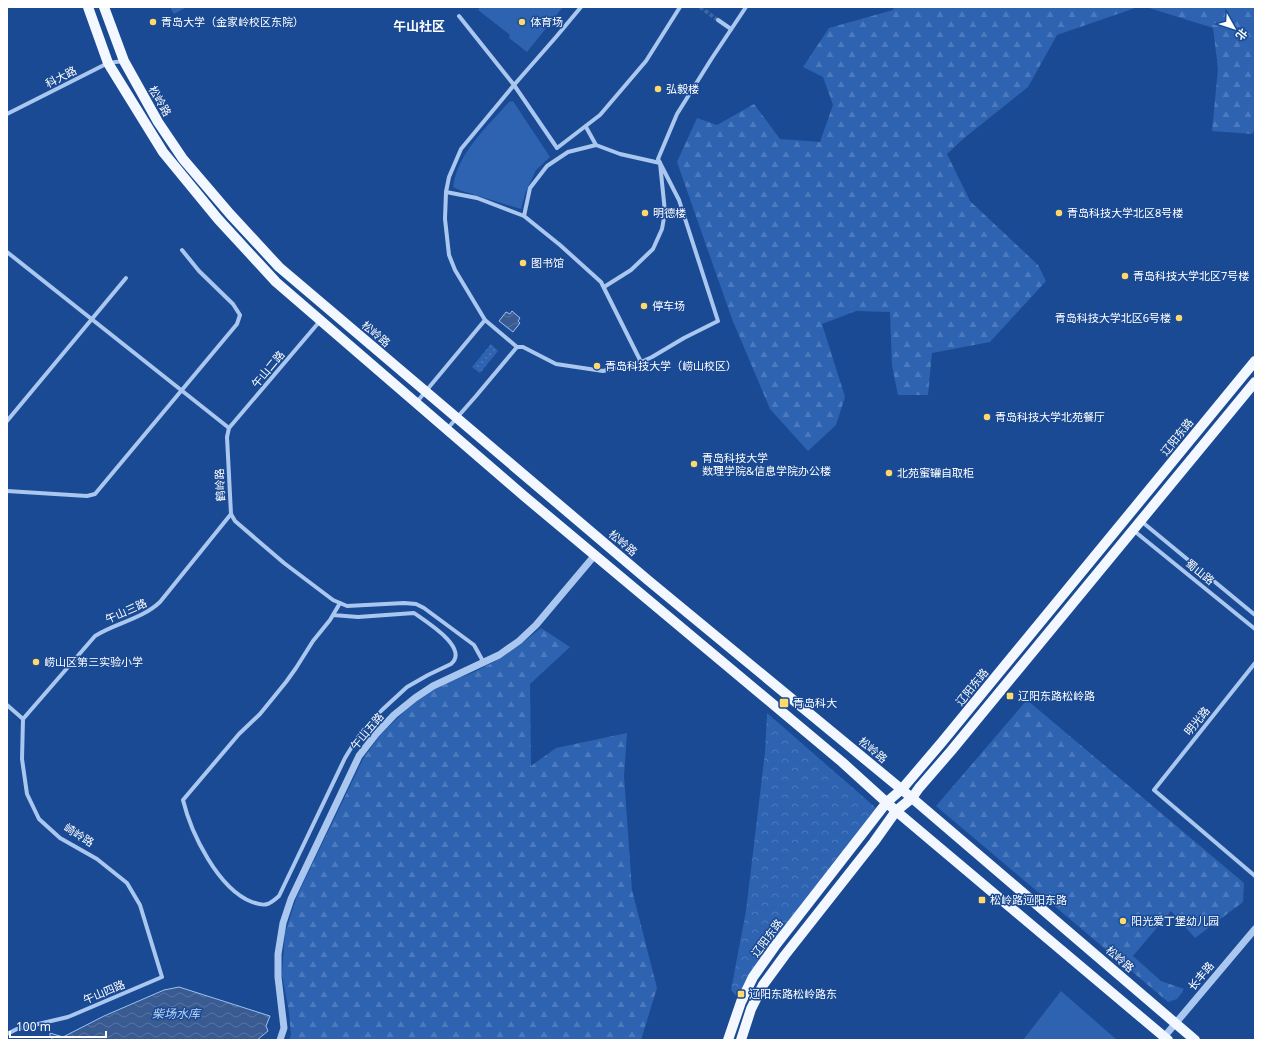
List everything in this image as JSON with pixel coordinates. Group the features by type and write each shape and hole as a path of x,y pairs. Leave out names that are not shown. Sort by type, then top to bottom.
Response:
{"main road":[{"path":"88,7 108,63 163,152 218,219 270,276 416,403 896,811 1166,1038"},
{"name":"松岭路","path":"104,7 124,61 158,122 183,160 279,267 649,581 902,789 1195,1040"},
{"name":"辽阳东路","path":"728,1040 741,1002 753,978 775,946 887,802 902,789 942,742 1255,361"},
{"path":"741,1040 751,1009 763,985 874,842 896,811 912,798 952,751 1255,382"}],"street":[{"path":"581,7 461,149 448,177 444,219 449,255 455,270 485,320 517,347 524,347 556,364 603,371 641,362 718,321 679,200 660,163"},
{"path":"460,16 514,85 556,148 586,127 600,115 640,69 680,7"},
{"path":"604,287 631,270 653,249 662,229 665,212 660,163 658,159 677,114 746,7"},
{"path":"718,20 731,29"},
{"name":"科大路","path":"7,114 108,63 124,61"},
{"path":"586,127 596,145"},
{"path":"524,216 530,188 547,166 568,152 596,145 620,154 660,163"},
{"path":"446,192 477,198 524,216 560,245 601,282 641,362"},
{"path":"7,490 87,496 95,494 237,324 240,315 233,304 199,271 182,250"},
{"path":"7,252 229,428"},
{"path":"7,421 126,278"},
{"path":"416,403 485,320"},
{"name":"午山二路","path":"229,428 320,321"},
{"path":"447,429 517,347"},
{"name":"鹤岭路","path":"229,428 227,437 231,514 235,521 284,563 333,600 347,606 397,603 416,604 424,608 474,645 484,662"},
{"name":"午山三路","path":"23,719 95,636 105,630 152,610 231,514"},
{"name":"蜀山路","path":"1140,521 1255,615"},
{"name":"蜀山路","path":"1133,530 1255,629"},
{"name":"午山五路","path":"280,1040 284,1028 278,977 278,954 283,923 291,899 359,756 376,734 394,715 415,698 434,686 499,655 519,641 536,625 595,555"},
{"path":"333,615 358,617 414,613 450,641 456,656 454,661 444,668 407,687 366,727 345,758 279,896 272,903 261,905 244,899 232,891 218,873 200,844 187,816 184,800 239,734 260,714 277,693 296,668 340,603"},
{"name":"明光路","path":"1255,663 1154,790 1255,876"},
{"path":"7,706 23,719"},
{"name":"崎岭路","path":"23,719 22,759 27,794 39,819 60,838 97,859 126,883 140,905 162,977"},
{"name":"长丰路","path":"1166,1038 1176,1023 1255,929"},
{"name":"午山四路","path":"7,1034 68,1017 162,977"}],"green space":[{"path":"170,7 187,7 174,14"},
{"name":"体育场","path":"480,7 563,7 527,52 509,38 510,35 478,10"},
{"path":"894,7 1138,7 1057,35 1028,87 963,139 947,154 970,201 1038,265 1046,281 990,342 932,353 928,395 898,395 892,366 890,312 856,311 822,324 845,397 836,425 808,451 770,409 732,319 677,162 697,118 717,125 754,104 780,139 820,142 833,105 823,77 803,67 829,28 893,10"},
{"path":"1146,7 1255,7 1255,129 1252,134 1212,131 1218,69 1213,28"},
{"path":"513,101 550,157 536,170 525,194 521,209 453,187 456,174 467,151 509,102"},
{"path":"491,344 498,351 480,373 472,367"},
{"path":"541,628 570,647 530,684 531,766 556,748 627,733 624,776 632,890 657,988 641,1040 289,1040 291,1035 289,1012 282,974 285,933 297,896 363,759 380,735 410,706 440,685 472,673 494,662 517,647"},
{"path":"1027,700 1244,883 1243,902 1195,938 1171,911 1133,956 1161,981 1184,989 1177,999 1168,1002 936,806"},
{"path":"767,713 876,808 799,907 737,997 731,990 746,911 765,752"},
{"path":"1061,991 1117,1040 1023,1040"}],"water":[{"path":"512,311 520,318 518,321 520,323 513,332 499,321 506,312 510,314"},
{"name":"柴场水库","path":"179,987 270,1016 266,1026 268,1031 257,1040 53,1040 50,1036 50,1033 63,1037 104,1016 164,990"}],"tunnel":[{"path":"700,7 718,20"}],"place":[{"name":"青岛大学（金家岭校区东院）","path":"153,22"},
{"name":"体育场","path":"522,22"},
{"name":"弘毅楼","path":"658,89"},
{"name":"明德楼","path":"645,213"},
{"name":"青岛科技大学北区8号楼","path":"1059,213"},
{"name":"图书馆","path":"523,263"},
{"name":"青岛科技大学北区7号楼","path":"1125,276"},
{"name":"停车场","path":"644,306"},
{"name":"青岛科技大学北区6号楼","path":"1179,318"},
{"name":"青岛科技大学（崂山校区）","path":"597,366"},
{"name":"青岛科技大学北苑餐厅","path":"987,417"},
{"name":"青岛科技大学 数理学院&信息学院办公楼","path":"694,464"},
{"name":"北苑蜜罐自取柜","path":"889,473"},
{"name":"崂山区第三实验小学","path":"36,662"},
{"name":"辽阳东路松岭路","path":"1010,696"},
{"name":"青岛科大","path":"784,703"},
{"name":"松岭路辽阳东路","path":"982,900"},
{"name":"阳光爱丁堡幼儿园","path":"1123,921"},
{"name":"辽阳东路松岭路东","path":"741,994"}],"district":[{"name":"午山社区","path":"419,26"}]}
